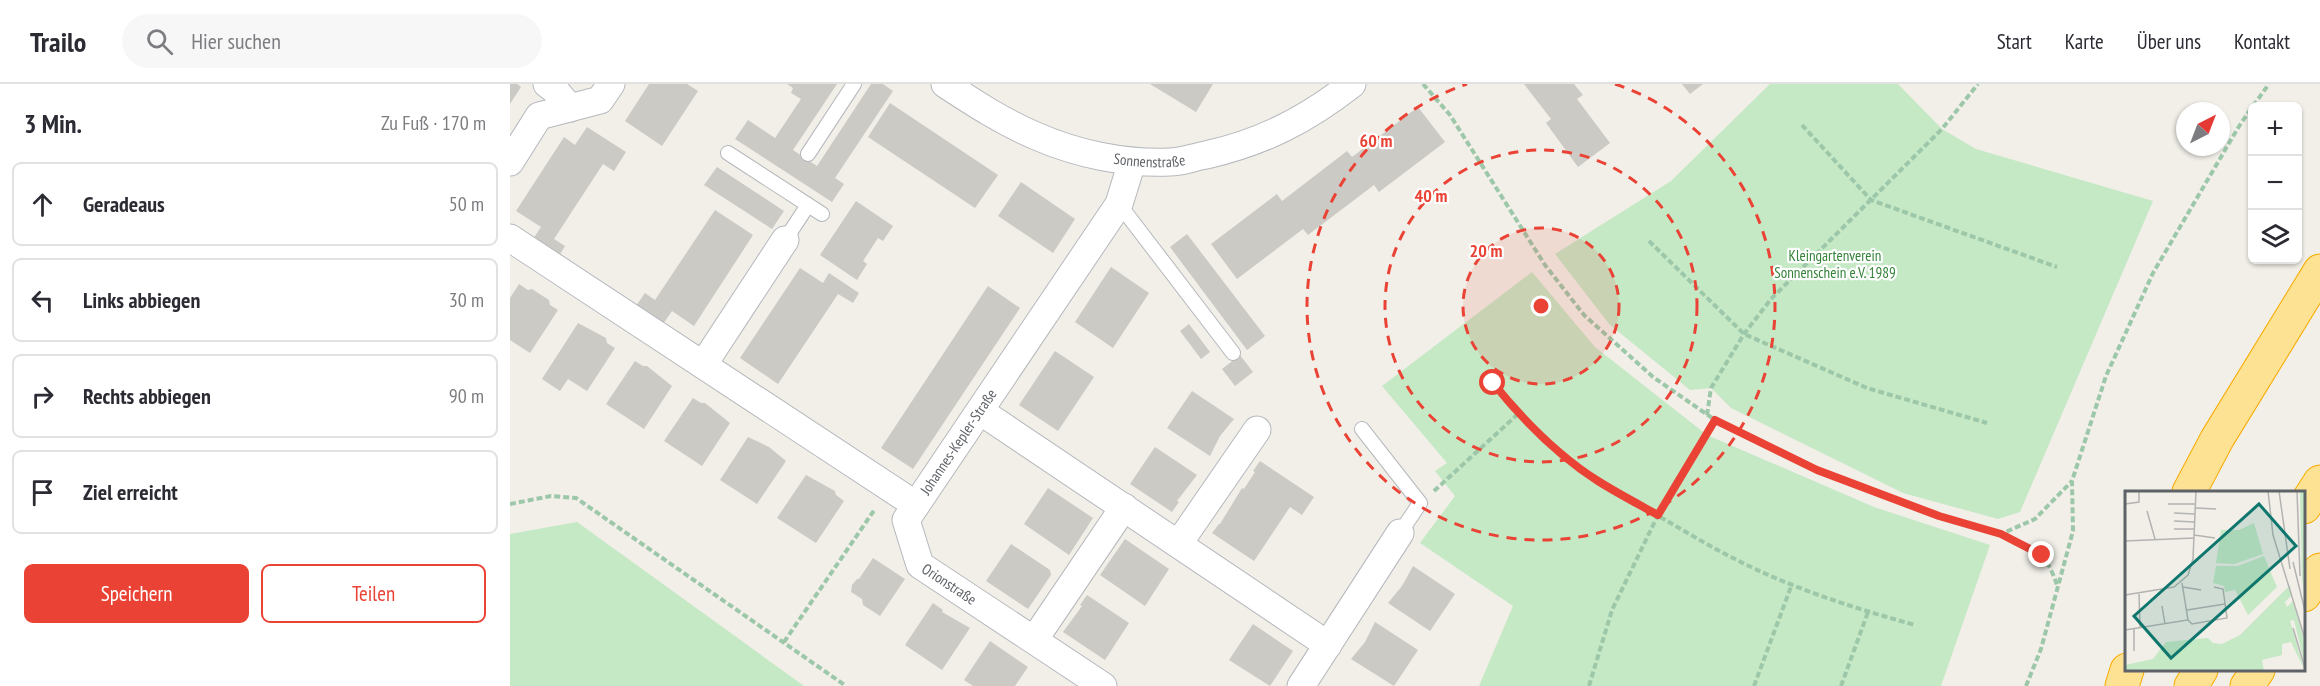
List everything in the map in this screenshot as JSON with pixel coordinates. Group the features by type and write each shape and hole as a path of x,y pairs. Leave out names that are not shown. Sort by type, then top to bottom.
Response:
{"highway":[{"path":"2190,491 2217,438 2320,271"},
{"path":"2305,505 2320,482"},
{"path":"2305,593 2320,570"},
{"path":"2122,686 2126,671"},
{"path":"2191,686 2200,671"},
{"path":"2247,686 2257,671"}],"street":[{"path":"547,84 570,108"},
{"path":"510,162 539,116 600,100 611,84"},
{"name":"Sonnenstraße","path":"945,84 992,114 1037,137 1087,153 1132,162 1172,162 1243,146 1289,126 1329,102 1352,84"},
{"name":"Johannes-Kepler-Straße","path":"510,238 916,505 1119,204 1132,162"},
{"path":"704,365 785,240"},
{"path":"980,411 1328,645"},
{"path":"1179,543 1257,430"},
{"name":"Orionstraße","path":"916,505 906,520 920,565 1103,686"},
{"path":"1034,640 1124,507"},
{"path":"1301,686 1400,533"}],"lane":[{"path":"808,154 854,84"},
{"path":"728,153 822,214"},
{"path":"1119,204 1233,353"},
{"path":"785,240 808,205"},
{"path":"1362,429 1420,503 1400,533"}],"path":[{"path":"1423,84 1450,115 1545,265 1584,315 1653,377 1715,420 1817,470 1939,516 2001,534 2042,555 2052,569 2058,586"},
{"path":"1707,415 1711,388 1744,334 1771,298 1942,129 1978,84"},
{"path":"2256,102 2269,84"},
{"path":"2026,686 2041,649 2073,531 2072,481 2106,376 2153,273 2248,114"},
{"path":"1802,125 1871,200 2057,267"},
{"path":"1650,241 1744,334 1867,388 1987,423"},
{"path":"1493,383 1518,414 1560,452 1597,480 1732,558 1792,584 1868,612 1915,626"},
{"path":"1443,484 1518,414"},
{"path":"1589,686 1612,610 1658,515 1715,420"},
{"path":"2001,534 2035,519 2072,481"},
{"path":"784,642 890,488"},
{"path":"510,504 551,496 576,498 846,686"},
{"path":"1754,686 1792,584"},
{"path":"1840,686 1868,612"}],"green space":[{"name":"Kleingartenverein Sonnenschein e.V. 1989","path":"1770,84 1898,84 1942,129 1976,149 2153,201 2020,512 1998,519 1903,493 1731,408 1711,388 1690,390 1609,324 1555,254 1671,181"},
{"path":"1532,272 1595,347 1707,435 1874,507 1990,545 1941,686 1479,686 1513,606 1420,543 1455,496 1435,471 1447,463 1382,386"},
{"path":"577,522 804,686 510,686 510,534"}],"building":[{"path":"510,84 517,84 521,87 510,104"},
{"path":"649,84 687,84 698,91 662,146 625,121"},
{"path":"787,84 837,84 793,150 817,166 871,84 883,84 893,91 835,178 844,184 832,202 735,139 748,120 775,138 801,99 791,93 793,88"},
{"path":"1150,84 1213,84 1196,112"},
{"path":"1524,84 1574,84 1583,95 1577,99 1610,143 1578,167 1546,123 1551,119"},
{"path":"1682,84 1703,84 1690,94"},
{"path":"890,103 998,175 975,208 868,137"},
{"path":"1418,107 1445,142 1379,192 1374,185 1308,235 1303,229 1237,279 1211,244 1277,194 1282,201 1347,151 1352,157"},
{"path":"587,127 626,152 614,171 603,164 554,239 565,246 559,256 533,239 541,227 516,211 564,137 575,145"},
{"path":"717,167 784,211 772,229 704,185"},
{"path":"1021,182 1075,219 1053,253 998,216"},
{"path":"856,201 893,226 883,241 878,238 863,261 867,264 857,280 820,255"},
{"path":"715,210 753,235 694,326 672,311 663,324 636,306 645,293 655,300"},
{"path":"1187,234 1265,336 1247,350 1170,247"},
{"path":"1111,267 1149,293 1113,348 1075,322"},
{"path":"800,268 823,283 829,273 859,293 853,303 838,294 778,384 740,358"},
{"path":"519,284 549,300 550,305 558,310 530,353 510,340 510,298"},
{"path":"988,286 1020,308 913,469 881,448"},
{"path":"578,323 606,338 607,343 615,348 587,391 568,379 560,391 542,379"},
{"path":"1189,324 1210,352 1201,359 1180,331"},
{"path":"1055,351 1094,377 1058,431 1019,405"},
{"path":"1240,355 1253,372 1235,386 1222,369"},
{"path":"635,361 647,366 672,386 644,429 606,404"},
{"path":"1192,391 1234,419 1220,436 1210,456 1167,428"},
{"path":"693,398 705,403 730,423 702,466 664,441"},
{"path":"748,437 769,447 786,461 757,504 720,480"},
{"path":"1155,447 1197,475 1177,501 1179,502 1172,512 1130,484"},
{"path":"1260,461 1314,497 1302,515 1290,507 1254,561 1212,533 1242,488 1244,489"},
{"path":"806,475 835,491 836,495 844,501 816,543 777,518"},
{"path":"1048,488 1093,518 1069,555 1024,524"},
{"path":"1125,539 1169,569 1145,606 1100,575"},
{"path":"1011,544 1050,570 1051,575 1028,609 986,581"},
{"path":"873,558 905,579 880,616 863,605 862,599 851,592 852,585 859,579"},
{"path":"1413,566 1455,594 1430,631 1388,603 1402,586"},
{"path":"1087,595 1129,623 1105,660 1063,632"},
{"path":"933,603 943,610 942,612 970,628 942,670 905,645"},
{"path":"1375,622 1418,650 1394,686 1351,659 1365,642"},
{"path":"1253,624 1293,651 1270,686 1229,660"},
{"path":"990,641 1028,667 1015,686 973,686 964,680"}],"route":[{"path":"1493,383 1518,414 1560,452 1597,480 1658,515 1715,420 1817,470 1939,516 2001,534 2042,555"}]}
